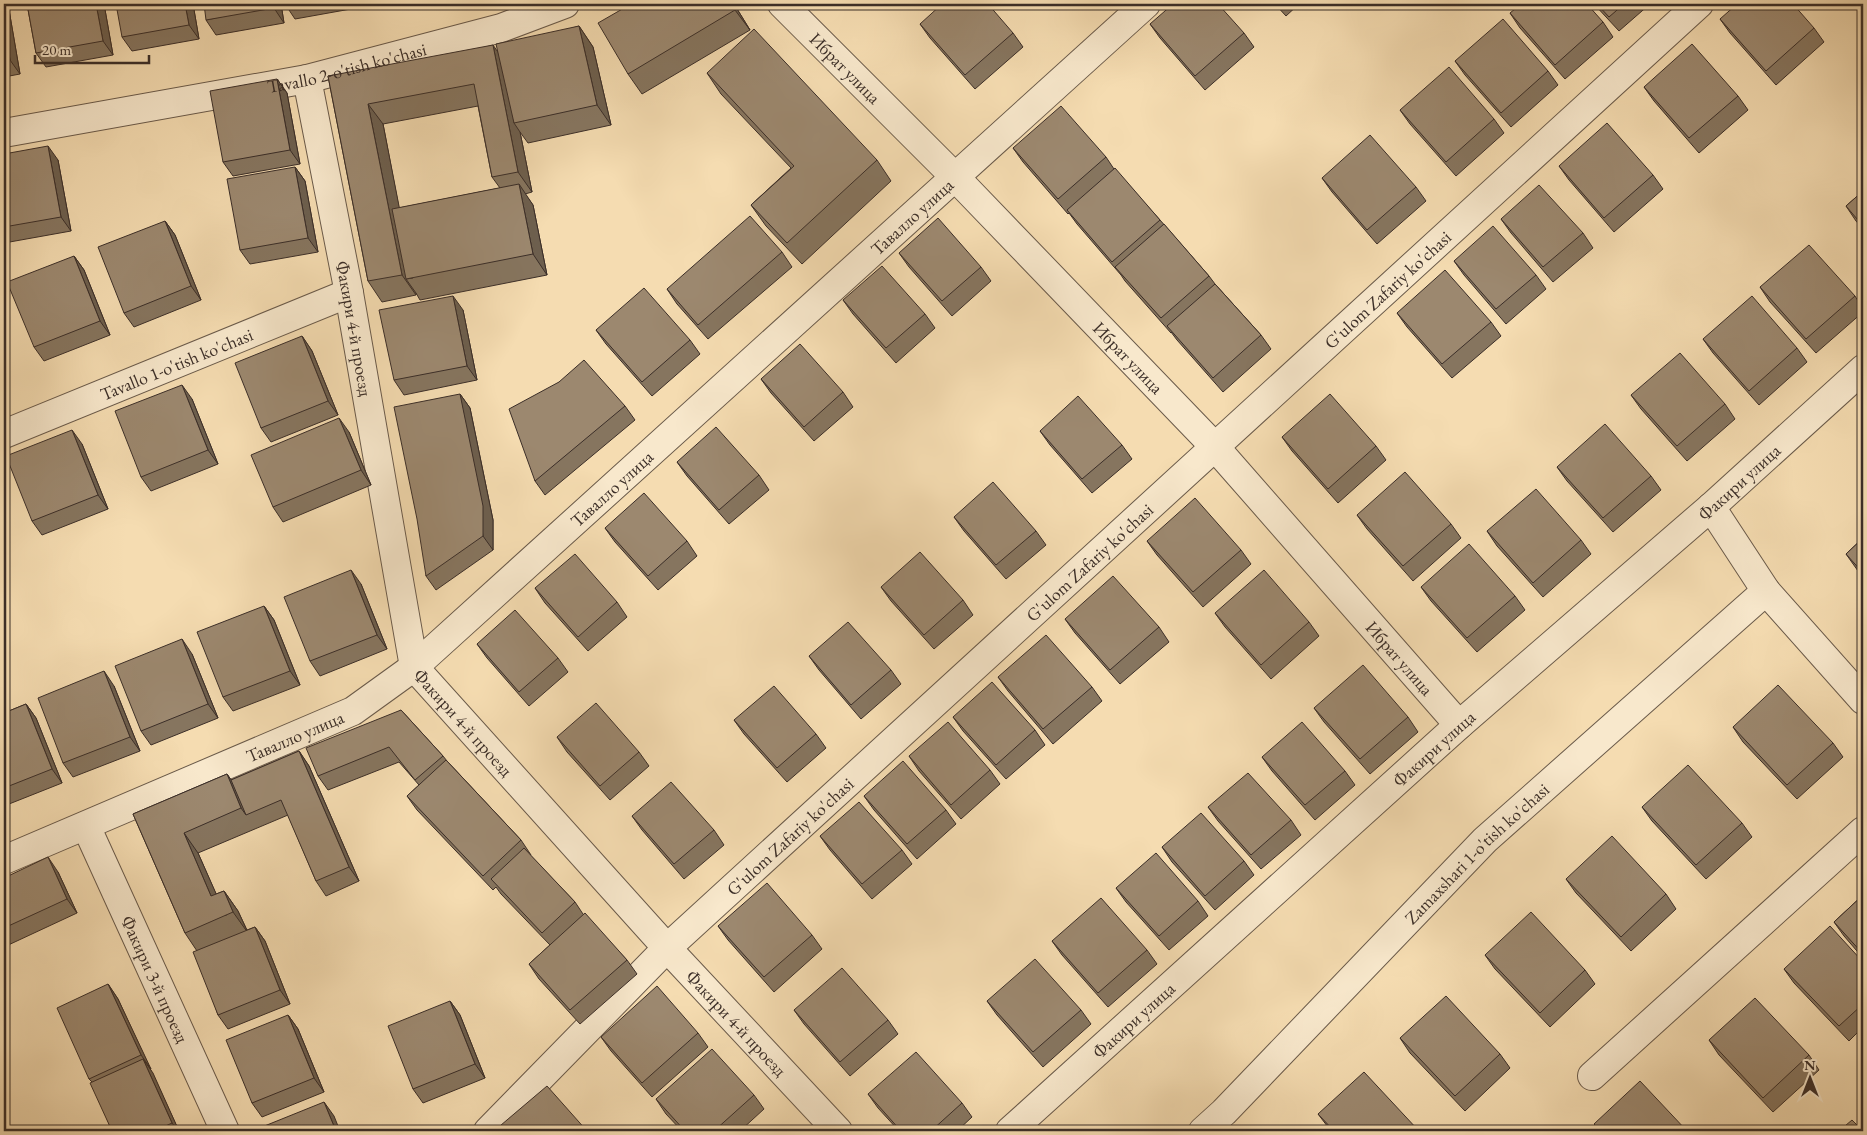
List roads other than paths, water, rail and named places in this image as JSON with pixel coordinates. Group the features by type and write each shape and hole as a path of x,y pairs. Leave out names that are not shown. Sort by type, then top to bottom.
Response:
{"street":[{"name":"Tavallo 2-o'tish ko'chasi","path":"4,133 306,79 501,28 565,4"},
{"name":"Ибрат улица","path":"782,4 956,178 1215,447 1458,725"},
{"name":"Тавалло улица","path":"4,860 353,712 414,668 1146,4"},
{"name":"G'ulom Zafariy ko'chasi","path":"488,1131 667,948 1699,4"},
{"name":"Факири 4-й проезд","path":"306,79 349,293 414,668 667,948 838,1131"},
{"name":"Tavallo 1-o'tish ko'chasi","path":"4,434 349,293"},
{"name":"Факири улица","path":"1010,1131 1458,725 1711,507 1863,370"},
{"path":"1711,507 1766,591 1863,700"},
{"name":"Zamaxshari 1-o'tish ko'chasi","path":"1202,1131 1224,1112 1485,840 1766,591"},
{"name":"Факири 3-й проезд","path":"86,826 225,1131"},
{"path":"1592,1076 1863,831"}]}
